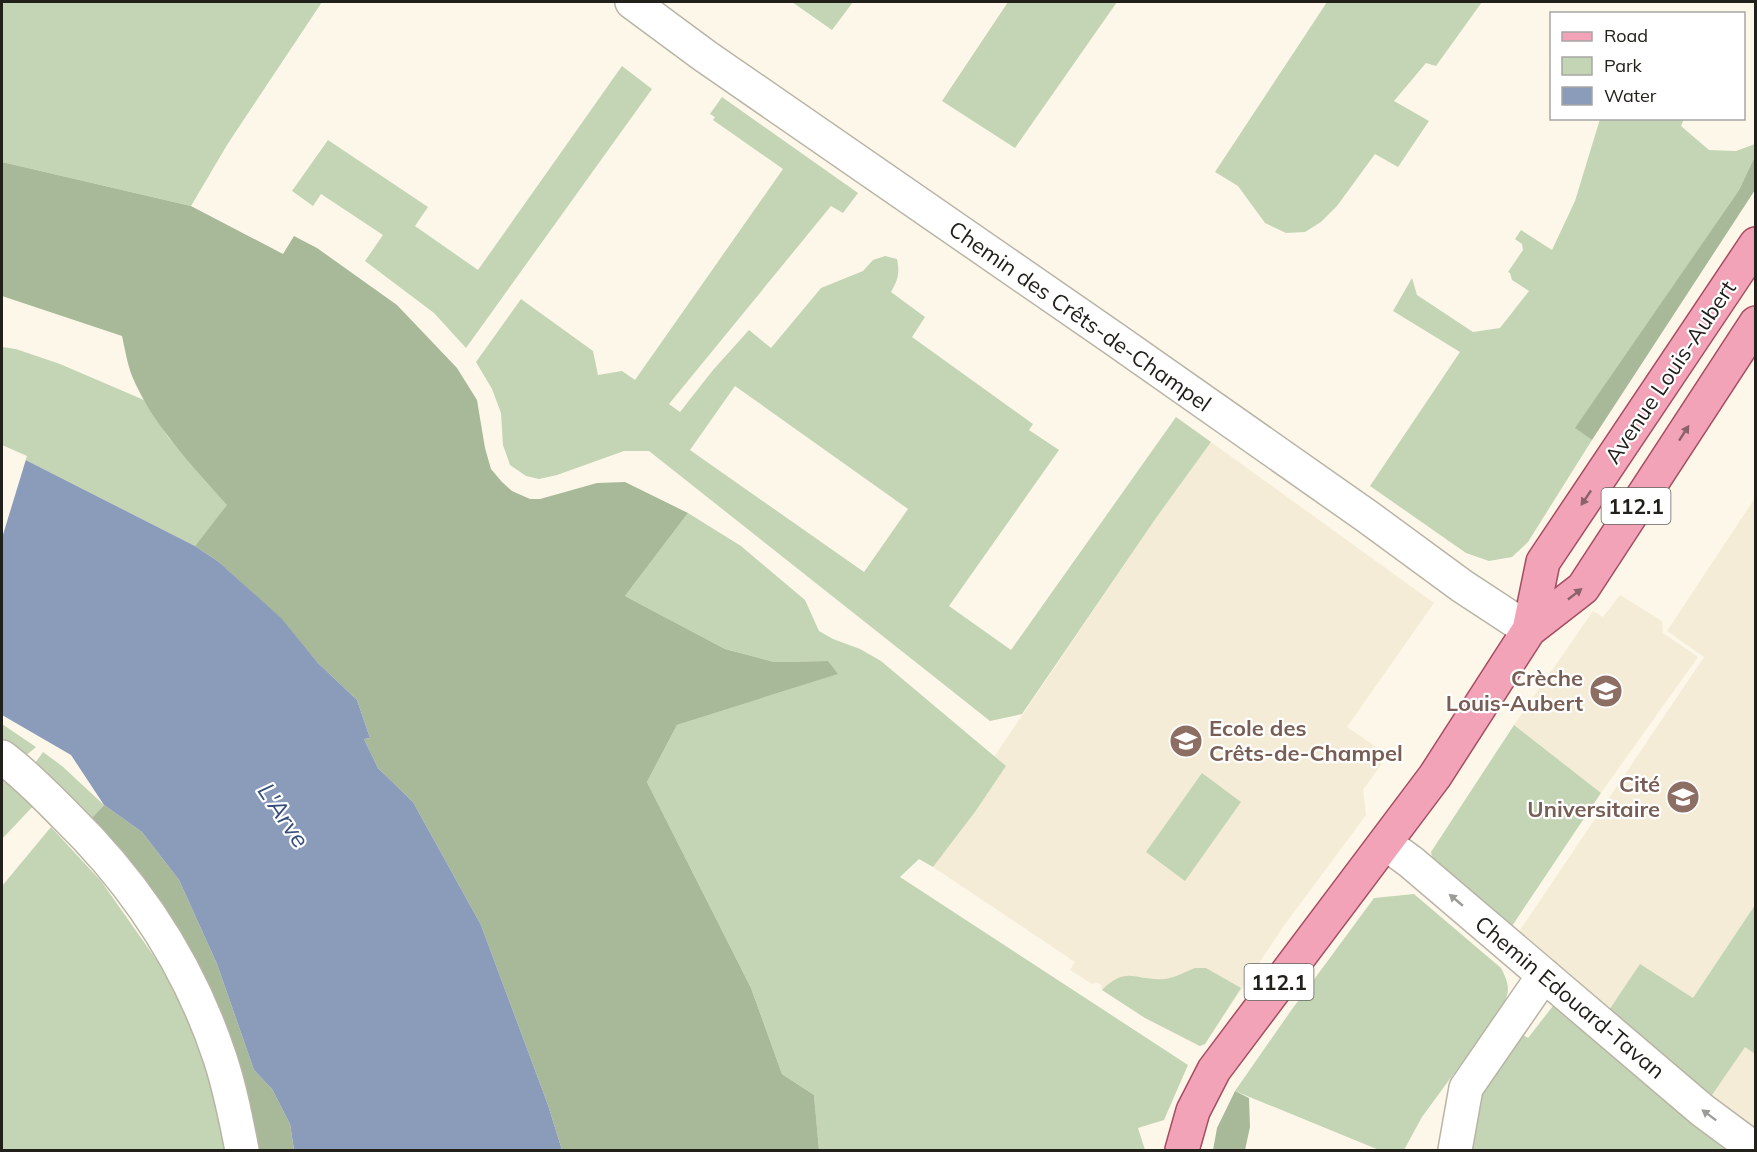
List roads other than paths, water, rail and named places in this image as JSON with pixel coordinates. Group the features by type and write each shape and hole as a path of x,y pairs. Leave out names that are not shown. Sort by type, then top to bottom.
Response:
{"main road":[{"name":"Avenue Louis-Aubert","path":"1529,630 1543,562 1755,244"},
{"name":"Avenue Louis-Aubert","path":"1385,843 1435,776 1529,630 1583,588 1755,323"},
{"name":"112.1","path":"1182,1150 1193,1111 1214,1070 1385,843"}],"street":[{"name":"Chemin des Crêts-de-Champel","path":"632,2 705,56 1280,455 1462,586 1529,630"},
{"path":"2,757 34,784 96,845 146,908 181,965 220,1057 243,1150"},
{"name":"Chemin Edouard-Tavan","path":"1385,843 1424,873 1702,1110 1755,1150"},
{"path":"1455,1150 1466,1088 1544,975"}],"water":[{"name":"L'Arve","path":"2,448 195,546 219,562 281,618 318,663 357,700 370,738 364,739 378,768 413,802 481,925 548,1105 562,1150 294,1150 290,1124 272,1089 254,1070 217,964 179,880 142,832 104,805 71,755 2,715"}],"place":[{"name":"Crèche Louis-Aubert","path":"1606,691"},
{"name":"Ecole des Crêts-de-Champel","path":"1186,741"},
{"name":"Cité Universitaire","path":"1683,797"}]}
